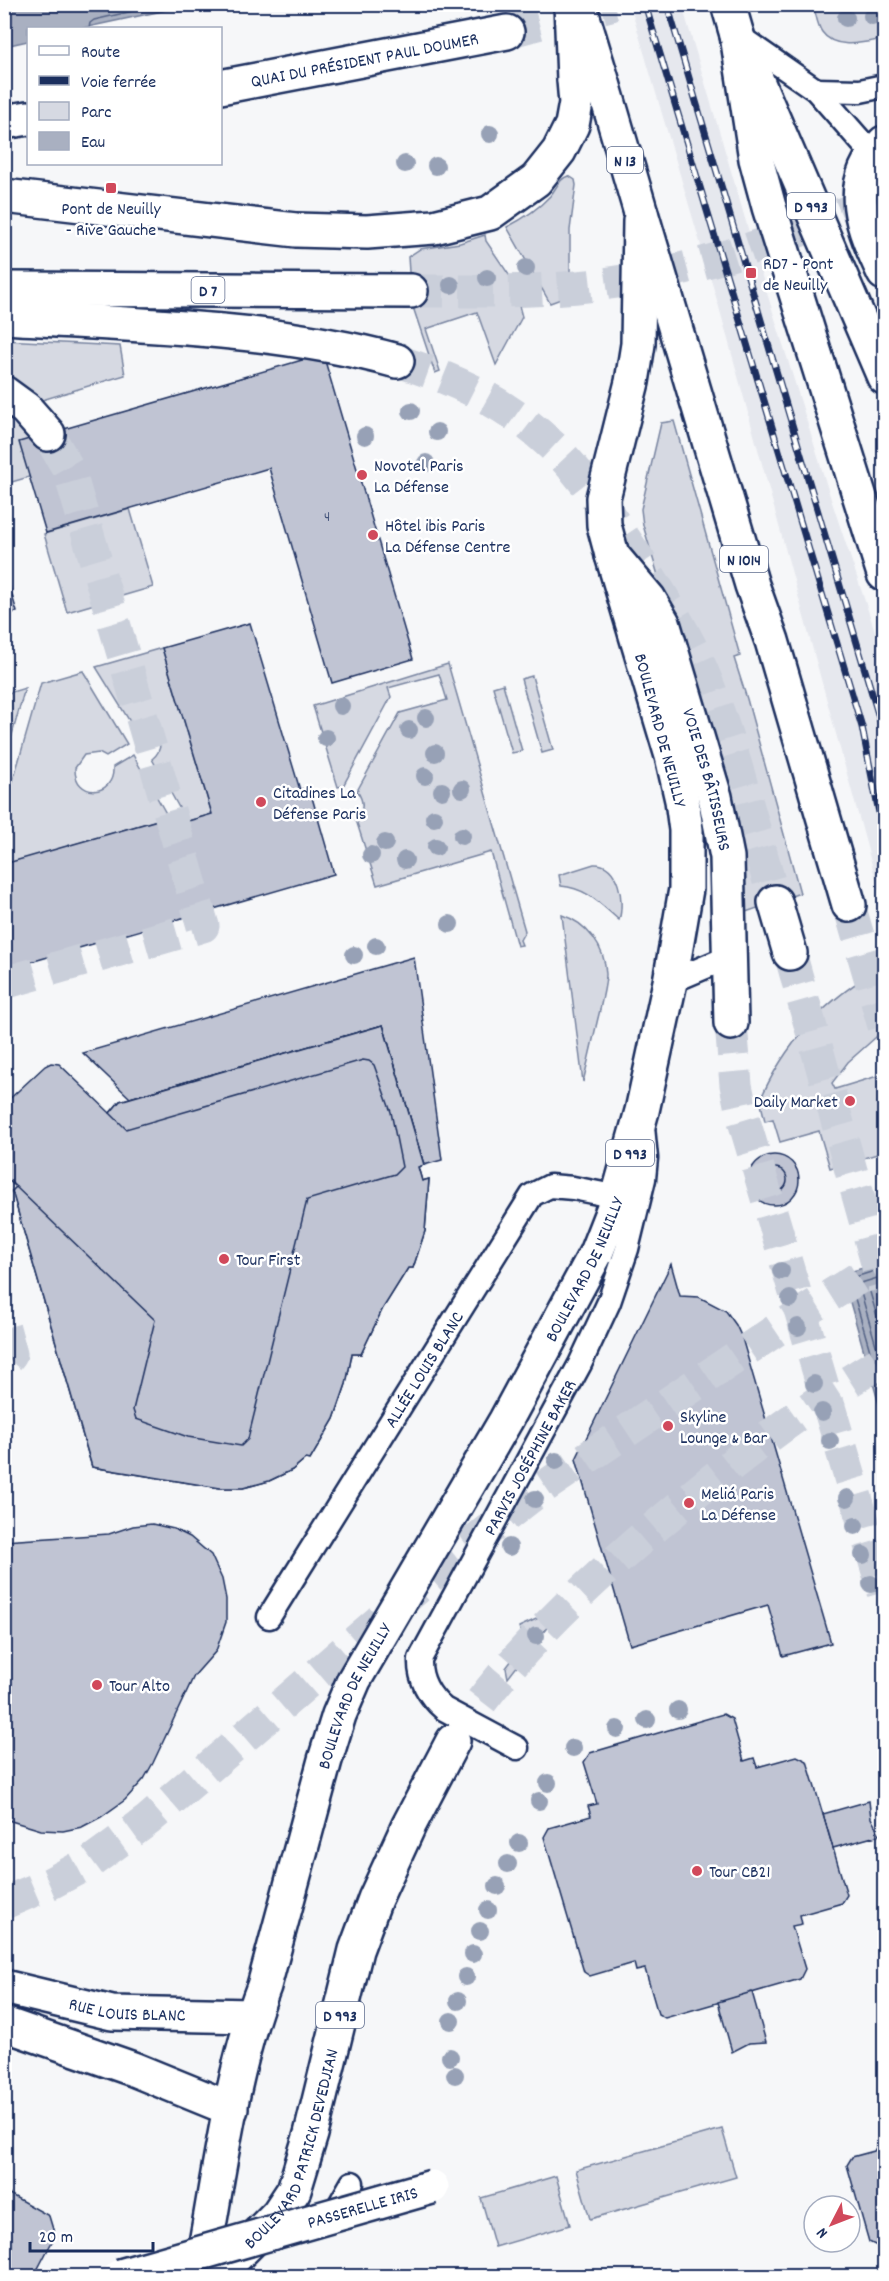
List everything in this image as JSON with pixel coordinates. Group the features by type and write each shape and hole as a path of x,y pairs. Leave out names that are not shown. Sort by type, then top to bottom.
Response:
{"main road":[{"path":"4,196 296,230 367,232 413,230 444,225 490,213 522,192 546,169 560,151 572,125 576,104 587,77 571,4"},
{"name":"N 13","path":"579,4 587,77 640,213"},
{"path":"728,4 737,35 756,159 769,207 885,574"},
{"name":"QUAI DU PRÉSIDENT PAUL DOUMER","path":"222,87 507,32"},
{"name":"D 993","path":"737,35 885,377"},
{"path":"4,122 27,118"},
{"path":"881,156 864,174 860,196 865,233 885,273"},
{"name":"BOULEVARD DE NEUILLY","path":"215,2272 231,2109 252,2016 264,1986 339,1715 354,1680 506,1420 596,1253 618,1197 642,1111 670,982 686,889 686,830 682,800 672,756 604,525 603,498 632,382 638,344 640,213"},
{"name":"N 1014","path":"640,213 752,585 772,641 849,905"},
{"name":"D 7","path":"4,289 411,291"},
{"path":"4,317 256,336 336,346 397,361"},
{"path":"4,393 26,409 48,434"},
{"name":"VOIE DES BÂTISSEURS","path":"612,555 649,599 663,623 715,796 727,857 731,1023"},
{"path":"775,902 790,952"},
{"name":"BOULEVARD PATRICK DEVEDJIAN","path":"215,2272 278,2214 294,2190 311,2134 360,1940 375,1899 404,1836 453,1741"},
{"name":"RUE LOUIS BLANC","path":"4,1987 122,2014 252,2016"},
{"path":"4,2024 133,2069 231,2109"},
{"name":"PASSERELLE IRIS","path":"120,2277 432,2187"}],"lane":[{"path":"737,35 816,90 881,156"},
{"path":"816,90 860,91 885,86"},
{"path":"670,982 729,957"},
{"name":"PARVIS JOSÉPHINE BAKER","path":"517,1748 437,1703 426,1689 421,1675 420,1659 580,1364 609,1302 627,1249 644,1179 646,1158 642,1111"},
{"name":"ALLÉE LOUIS BLANC","path":"269,1617 532,1195 550,1186 618,1197"},
{"path":"215,2272 310,2233 336,2211 352,2183"}],"shaded area":[{"path":"630,5 682,5 767,293 831,499 884,658 884,904 719,307"}],"green space":[{"path":"813,5 884,5 884,39 851,44 835,42 820,29"},
{"path":"569,176 575,180 576,185 570,230 570,279 561,299 550,303 507,227 540,205 561,181"},
{"path":"485,235 486,241 526,300 518,302 522,317 496,365 477,312 426,329 440,371 435,373 411,301 408,257 420,249 460,243"},
{"path":"4,340 120,346 125,375 39,401 5,381"},
{"path":"4,407 35,437 29,477 5,484"},
{"path":"674,421 740,656 734,658 800,893 746,912 739,847 643,525 641,509 661,423"},
{"path":"130,509 153,587 67,612 44,534"},
{"path":"162,648 212,814 185,822 152,759 160,747 158,732 146,723 132,725 96,667"},
{"path":"448,664 525,931 520,940 522,945 517,946 491,852 377,885 356,820 361,813 362,806 357,791 400,713 447,700 439,674 388,688 391,697 343,786 338,787 313,706"},
{"path":"83,671 127,744 106,757 99,753 84,755 75,768 76,778 87,789 94,791 102,789 108,785 112,777 113,767 133,755 168,817 10,863 5,843 4,812 41,683"},
{"path":"532,676 553,750 542,753 521,679"},
{"path":"503,684 522,751 512,753 493,687"},
{"path":"25,688 5,760 5,694"},
{"path":"594,864 602,865 609,870 618,885 621,904 619,920 586,893 561,886 559,875"},
{"path":"562,915 587,930 598,946 605,964 605,988 583,1082"},
{"path":"884,967 884,1030 848,1062 832,1083 835,1089 884,1074 884,1152 830,1168 819,1131 780,1142 773,1119 765,1121 761,1104 758,1105 780,1062 809,1024 844,992"},
{"path":"545,1615 550,1615 552,1621 508,1678 506,1668 524,1644 519,1627"},
{"path":"722,2129 736,2177 590,2219 576,2170"},
{"path":"556,2176 570,2225 495,2247 481,2198"}],"water":[{"path":"5,4 190,5 88,27 27,27 27,41 5,46"},
{"path":"884,1262 884,1422 842,1274"}],"building":[{"path":"323,354 413,659 332,683 269,468 46,533 19,442"},
{"path":"9,585 17,612 4,615 4,587"},
{"name":"Citadines La Défense Paris","path":"250,623 300,790 309,787 334,874 10,968 12,973 4,975 4,864 168,817 171,826 212,814 162,648"},
{"path":"414,957 442,1160 424,1165 383,1025 130,1098 83,1053"},
{"name":"Tour First","path":"383,1025 424,1165 418,1167 422,1181 429,1179 425,1231 413,1268 408,1268 383,1308 361,1354 352,1354 346,1384 334,1419 310,1460 305,1459 292,1470 269,1481 243,1488 220,1488 92,1467 12,1191 16,1187 4,1176 4,1104 51,1063 59,1064 110,1113 120,1101"},
{"path":"383,1025 424,1165 418,1167 422,1181 429,1179 425,1231 413,1268 408,1268 383,1308 361,1354 352,1354 346,1384 334,1419 310,1460 305,1459 292,1470 269,1481 243,1488 220,1488 92,1467 12,1191 16,1187 155,1320 133,1410 136,1419 188,1437 241,1446 248,1439 307,1200 395,1174 402,1167 391,1112 374,1065 363,1060 126,1129 110,1113 120,1101"},
{"path":"769,1155 779,1155 792,1162 799,1175 799,1185 792,1198 779,1205 769,1205 760,1201 753,1194 749,1185 749,1175 753,1166 760,1159"},
{"path":"775,1168 780,1169 786,1175 786,1185 780,1191 775,1192 770,1191 764,1185 763,1180 764,1175 770,1169"},
{"name":"Meliá Paris La Défense","path":"671,1264 680,1296 699,1297 726,1311 742,1338 831,1643 783,1656 768,1605 630,1645 576,1459"},
{"name":"Tour Alto","path":"152,1524 174,1529 190,1537 211,1555 222,1579 226,1599 226,1622 216,1651 194,1676 153,1763 144,1779 125,1800 82,1827 63,1831 41,1830 11,1821 4,1816 4,1541 109,1534 133,1526"},
{"name":"Tour CB21","path":"723,1714 732,1719 744,1761 754,1758 757,1767 797,1756 807,1761 847,1895 842,1903 800,1915 802,1924 792,1926 805,1969 800,1979 665,2018 658,2014 645,1969 636,1971 634,1963 590,1976 584,1972 544,1837 549,1828 591,1816 588,1806 597,1804 584,1762 590,1753"},
{"path":"869,1801 871,1818 880,1835 833,1848 823,1814"},
{"path":"752,1992 766,2042 749,2043 732,2052 718,2002"},
{"path":"884,2139 884,2244 877,2246 869,2242 862,2218 862,2194 855,2194 847,2165 852,2157 874,2151 880,2140"},
{"path":"4,2191 49,2216 55,2236 34,2276 4,2276"},
{"path":"478,2272 479,2276 460,2276"}],"tunnel":[{"path":"507,32 614,4"},
{"path":"411,291 551,289 634,279 699,264 762,245 884,196"},
{"path":"397,361 458,384 514,415 561,455 585,482 606,512 674,617 706,680 735,762 775,902"},
{"path":"4,983 203,926 69,470 48,434"},
{"path":"849,905 884,1026"},
{"path":"790,953 884,1288"},
{"path":"731,1023 736,1085 742,1114 884,1592"},
{"path":"4,1903 51,1883 92,1861 148,1820 451,1559 538,1491 788,1322 884,1262"},
{"path":"4,1328 11,1354 4,1363"},
{"path":"453,1741 519,1656 569,1604 622,1556 705,1485 763,1441 884,1360"}],"railway":[{"path":"645,4 862,727 884,838"},
{"path":"667,4 884,734"}],"place":[{"name":"Pont de Neuilly - Rive Gauche","path":"111,188"},
{"name":"RD7 - Pont de Neuilly","path":"751,273"},
{"name":"Novotel Paris La Défense","path":"362,475"},
{"name":"Hôtel ibis Paris La Défense Centre","path":"373,535"},
{"name":"Citadines La Défense Paris","path":"261,802"},
{"name":"Daily Market","path":"850,1101"},
{"name":"Tour First","path":"224,1259"},
{"name":"Skyline Lounge & Bar","path":"668,1426"},
{"name":"Meliá Paris La Défense","path":"689,1503"},
{"name":"Tour Alto","path":"97,1685"},
{"name":"Tour CB21","path":"697,1871"}]}
